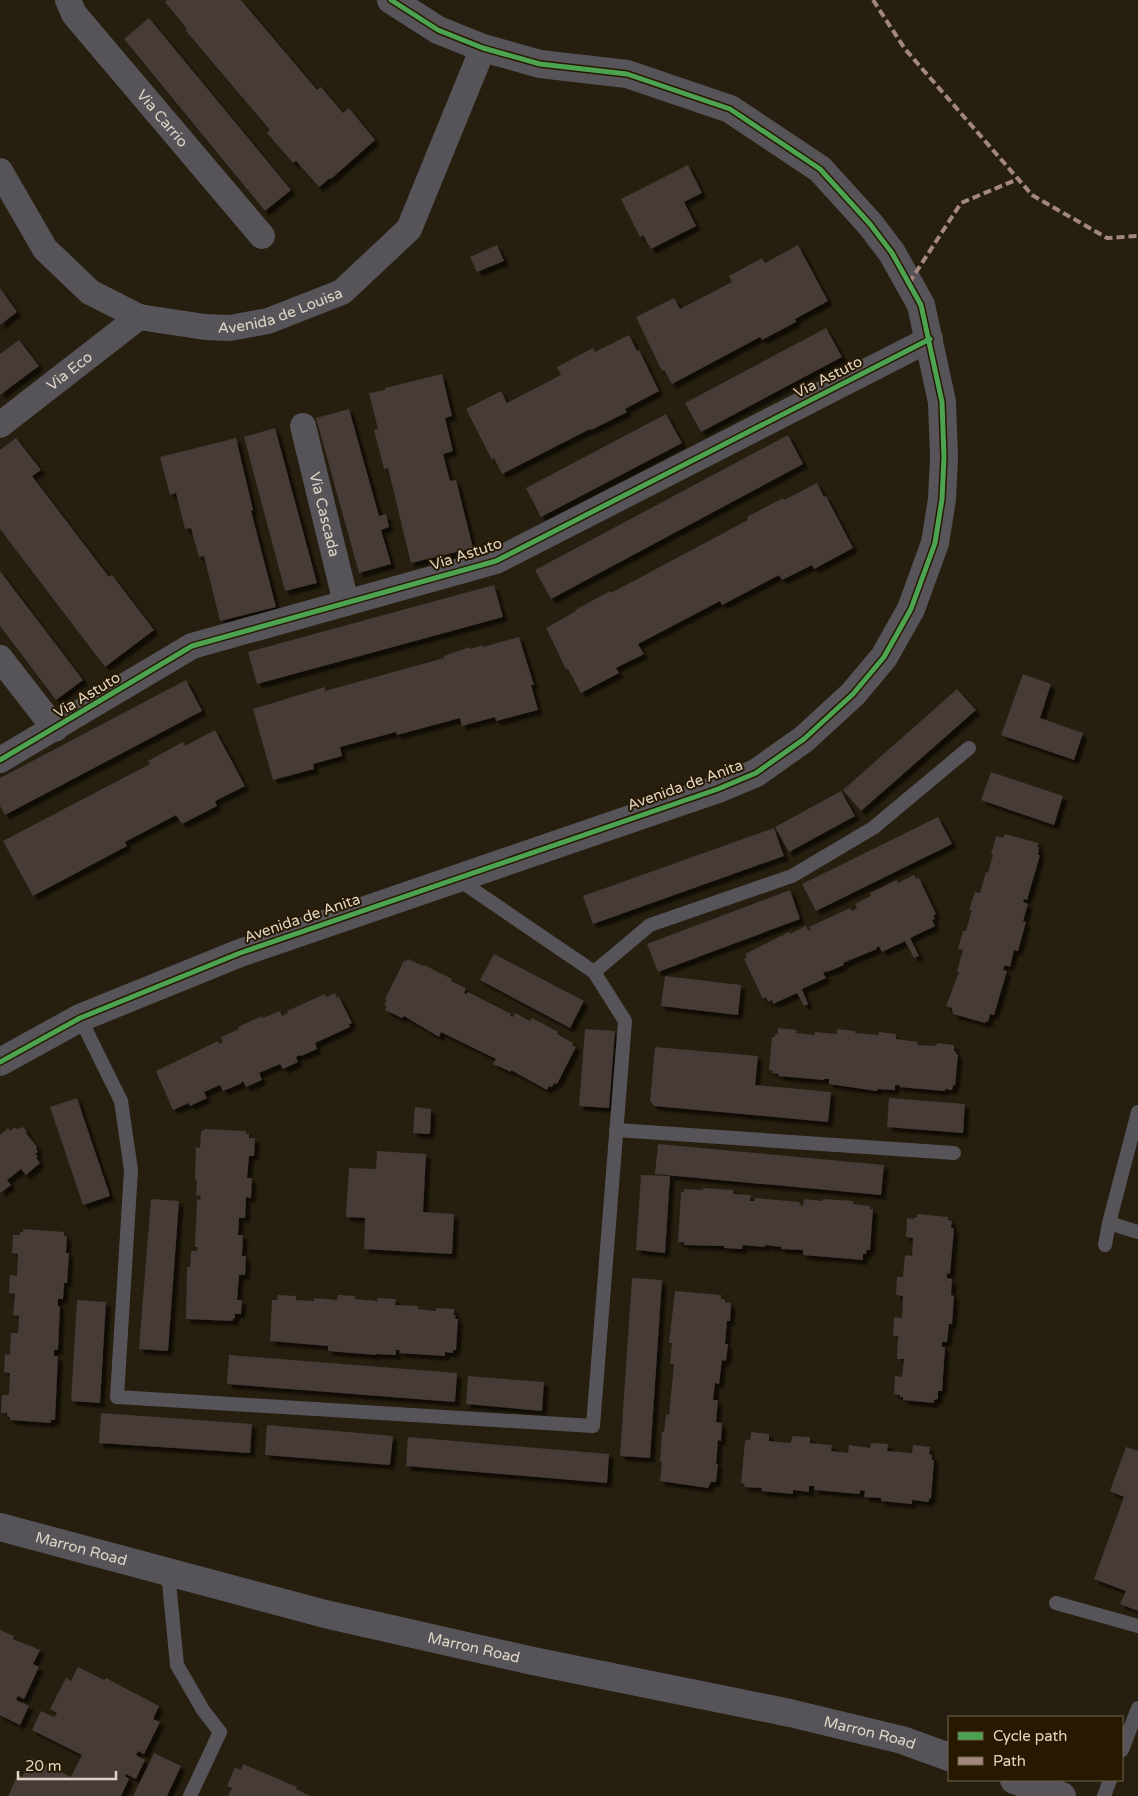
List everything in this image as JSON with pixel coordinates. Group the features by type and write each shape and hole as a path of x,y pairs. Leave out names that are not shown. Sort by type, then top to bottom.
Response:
{"street":[{"name":"Via Carrio","path":"68,0 74,14 262,236"},
{"name":"Avenida de Anita","path":"0,1062 80,1018 240,953 718,789 756,773 804,739 853,694 884,657 911,609 935,543 942,500 944,457 942,402 930,339 921,305 892,254 870,224 820,169 730,108 627,74 540,64 483,48 438,30 391,0"},
{"name":"Avenida de Louisa","path":"0,171 45,248 90,292 140,317 205,327 230,328 268,321 342,292 409,230 483,48"},
{"name":"Via Eco","path":"0,425 140,317"},
{"name":"Via Astuto","path":"0,760 192,646 496,561 930,339"},
{"name":"Via Cascada","path":"302,426 346,603"},
{"path":"0,658 55,729"},
{"name":"Marron Road","path":"0,1527 325,1614 533,1662 809,1718 902,1740 948,1757"},
{"path":"1017,1781 1062,1796"}],"lane":[{"path":"594,972 650,925 792,876 873,828 969,748"},
{"path":"80,1018 121,1102 132,1170 117,1397 593,1426 625,1021 594,972 455,878"},
{"path":"1106,1245 1109,1222 1138,1112"},
{"path":"616,1130 954,1153"},
{"path":"1109,1222 1138,1232"},
{"path":"168,1572 177,1665 204,1710 220,1732 190,1796"},
{"path":"1056,1603 1138,1626"},
{"path":"1123,1747 1138,1708"},
{"path":"1104,1796 1110,1781"}],"building":[{"path":"167,0 241,0 317,90 321,87 343,113 349,108 375,140 331,179 319,187 296,161 293,163 267,133 270,130 186,31 187,29 165,2"},
{"path":"149,18 291,190 265,211 124,39"},
{"path":"688,165 702,193 684,202 696,226 651,249 643,235 640,237 621,199"},
{"path":"497,245 504,261 477,272 470,257"},
{"path":"798,245 828,301 795,319 796,322 762,340 760,337 672,384 664,370 662,371 636,317 674,298 680,309 732,282 729,276 762,258 765,263"},
{"path":"0,288 17,312 0,325"},
{"path":"826,328 842,357 701,432 685,403"},
{"path":"629,335 637,351 639,350 659,391 625,409 627,412 502,474 494,458 492,460 466,409 501,391 507,403 561,375 557,367 593,348 595,352"},
{"path":"19,340 39,366 0,395 0,354"},
{"path":"442,374 452,416 445,418 453,451 443,454 450,481 456,480 473,548 411,563 388,468 384,469 374,430 378,429 369,393"},
{"path":"349,409 379,516 386,514 389,527 381,530 391,564 359,573 316,418"},
{"path":"666,414 682,443 541,517 526,488"},
{"path":"275,428 317,583 285,591 244,437"},
{"path":"788,435 803,464 551,599 535,570"},
{"path":"16,438 41,470 32,476 109,577 112,575 154,630 105,667 0,529 0,450"},
{"path":"236,438 253,510 251,511 276,607 220,621 204,556 199,557 191,528 185,529 176,493 170,495 160,457"},
{"path":"817,483 824,497 826,496 853,548 814,569 812,565 782,580 779,575 722,605 720,601 638,644 644,654 616,668 619,673 581,693 568,669 566,669 546,628 610,591 611,593 748,520 747,517"},
{"path":"0,571 83,680 56,700 0,626"},
{"path":"494,585 503,617 257,684 248,652"},
{"path":"519,637 534,685 531,685 538,710 496,721 495,717 462,726 460,718 397,735 396,732 340,747 342,756 313,764 314,769 273,780 253,709 325,687 325,691 444,658 444,656 470,647 470,649 483,645 483,647"},
{"path":"1023,674 1051,684 1040,718 1083,733 1074,760 1001,735"},
{"path":"186,680 202,711 5,815 0,806 0,778"},
{"path":"957,689 976,710 861,811 843,790"},
{"path":"215,730 245,786 215,801 217,806 182,824 176,815 125,842 127,846 33,896 3,841 150,764 148,761 183,742 185,746"},
{"path":"991,772 1063,796 1054,825 981,800"},
{"path":"841,791 855,816 789,852 775,827"},
{"path":"938,817 952,844 816,911 802,884"},
{"path":"774,828 784,856 593,924 583,896"},
{"path":"1005,834 1038,843 1038,855 1040,855 1027,900 1024,899 1023,902 1028,904 1023,921 1026,922 1018,951 1014,950 1010,967 1005,965 1003,970 1007,971 994,1015 990,1014 988,1022 986,1021 985,1023 953,1014 952,1008 946,1006 959,972 957,971 963,950 958,949 963,931 966,931 972,910 969,910 975,892 980,893 986,872 988,873 996,836 1003,838"},
{"path":"914,875 916,879 919,878 936,914 933,916 935,919 932,920 935,926 910,938 919,956 914,958 905,941 882,952 879,946 877,949 843,963 844,965 823,973 826,978 802,989 808,1004 804,1006 797,993 773,1004 772,1000 768,1002 766,997 763,999 744,959 747,957 745,954 789,932 790,934 806,926 809,931 811,930 809,927 850,908 852,911 857,908 855,904 871,896 870,893 897,880 898,883"},
{"path":"790,890 800,919 658,972 647,944"},
{"path":"494,954 584,1001 570,1028 480,980"},
{"path":"408,959 452,979 451,981 466,988 464,993 468,992 511,1014 510,1016 513,1017 515,1013 530,1021 532,1018 558,1032 557,1034 573,1043 572,1045 576,1047 557,1084 554,1083 552,1087 549,1086 547,1090 511,1070 511,1072 493,1064 496,1059 441,1032 439,1037 404,1016 402,1018 385,1010 387,1006 384,1005 387,1000 385,999 404,961"},
{"path":"665,976 741,985 738,1015 661,1006"},
{"path":"335,993 337,998 339,997 352,1023 349,1024 350,1027 315,1043 317,1049 296,1057 298,1062 283,1069 280,1064 259,1073 262,1080 246,1087 243,1081 223,1091 220,1085 204,1092 207,1098 190,1106 189,1103 173,1110 156,1071 218,1041 219,1044 223,1042 221,1037 262,1016 263,1018 280,1011 282,1016 288,1013 287,1011 325,994 326,997"},
{"path":"778,1028 797,1030 796,1033 814,1035 815,1032 837,1034 837,1029 878,1035 879,1032 896,1034 896,1039 918,1042 917,1045 936,1046 937,1043 954,1045 954,1051 958,1054 955,1086 953,1085 952,1090 945,1089 945,1091 899,1087 900,1085 895,1085 895,1090 878,1089 877,1091 829,1084 829,1079 778,1076 779,1074 772,1073 773,1071 769,1070 772,1037 778,1034"},
{"path":"585,1029 615,1031 609,1108 579,1106"},
{"path":"655,1047 758,1056 755,1085 831,1092 828,1122 654,1106 650,1101"},
{"path":"77,1098 110,1196 83,1205 50,1107"},
{"path":"889,1098 965,1104 963,1133 887,1127"},
{"path":"415,1107 431,1109 430,1134 413,1133"},
{"path":"15,1127 17,1129 23,1127 27,1132 37,1147 38,1152 35,1154 38,1156 36,1158 40,1163 26,1175 21,1169 7,1180 11,1185 0,1193 0,1135 8,1128 10,1131"},
{"path":"204,1129 246,1131 246,1134 249,1134 249,1138 255,1138 254,1156 249,1156 247,1178 252,1178 251,1198 246,1197 245,1218 239,1218 238,1235 243,1235 242,1256 246,1256 245,1275 239,1275 237,1300 242,1300 241,1314 235,1314 233,1321 186,1319 187,1267 190,1267 191,1251 197,1251 198,1247 195,1247 197,1199 200,1200 201,1196 196,1195 196,1147 200,1148 201,1131"},
{"path":"658,1144 884,1165 881,1195 655,1174"},
{"path":"377,1151 426,1154 423,1212 454,1214 452,1254 364,1249 365,1218 346,1217 349,1168 376,1169"},
{"path":"641,1175 670,1176 665,1253 636,1250"},
{"path":"703,1188 733,1190 733,1194 751,1195 750,1201 754,1201 755,1198 799,1202 803,1206 804,1199 822,1201 823,1199 853,1201 853,1204 870,1206 870,1209 873,1209 870,1250 863,1254 863,1260 803,1255 803,1250 781,1249 781,1247 765,1245 765,1247 743,1245 742,1249 724,1248 724,1246 684,1245 684,1242 678,1242 681,1192 684,1192 684,1189 703,1190"},
{"path":"151,1199 179,1201 168,1351 139,1349"},
{"path":"917,1214 948,1217 948,1220 952,1221 951,1228 954,1228 950,1274 947,1273 947,1278 952,1279 951,1295 954,1296 952,1324 949,1324 947,1342 942,1342 942,1347 945,1347 942,1391 938,1391 938,1399 934,1400 934,1403 903,1400 903,1397 900,1397 900,1395 894,1394 895,1376 902,1377 904,1359 897,1359 898,1336 893,1336 894,1317 902,1318 903,1296 896,1295 897,1277 903,1277 905,1255 912,1256 913,1238 906,1237 907,1218 917,1218"},
{"path":"23,1229 64,1232 64,1236 67,1236 66,1253 69,1253 67,1283 64,1283 63,1299 58,1299 58,1306 60,1306 58,1350 54,1350 54,1356 58,1356 55,1420 51,1420 51,1423 10,1420 10,1417 7,1417 7,1413 1,1413 2,1395 9,1395 10,1373 4,1372 5,1354 10,1355 11,1333 18,1333 19,1316 13,1315 15,1294 9,1293 10,1275 17,1276 18,1254 12,1253 13,1235 20,1235"},
{"path":"632,1278 662,1280 650,1458 620,1456"},
{"path":"675,1291 721,1295 721,1299 731,1303 730,1321 727,1321 725,1344 728,1344 726,1361 722,1360 719,1384 715,1383 713,1400 718,1400 716,1422 722,1423 721,1441 718,1440 716,1482 711,1482 708,1488 660,1481 662,1432 664,1432 666,1414 669,1415 674,1364 670,1364 672,1343 669,1343"},
{"path":"278,1295 296,1296 296,1300 314,1301 314,1298 337,1300 338,1295 355,1296 355,1299 377,1301 378,1298 396,1299 395,1305 418,1306 418,1309 436,1311 436,1308 454,1309 455,1319 458,1319 456,1350 453,1350 453,1353 445,1352 445,1356 399,1353 400,1350 396,1350 396,1355 376,1355 328,1351 328,1346 270,1341 272,1300 277,1300"},
{"path":"77,1300 106,1302 100,1403 71,1401"},
{"path":"229,1355 457,1373 455,1402 227,1384"},
{"path":"468,1376 544,1382 542,1411 466,1404"},
{"path":"101,1413 252,1424 250,1453 99,1443"},
{"path":"267,1425 393,1436 390,1465 265,1455"},
{"path":"751,1432 769,1434 769,1441 791,1443 792,1436 810,1437 810,1443 832,1445 831,1451 848,1453 849,1445 870,1448 871,1443 888,1444 887,1451 912,1453 913,1445 930,1447 929,1454 932,1455 932,1460 934,1460 931,1499 929,1498 929,1502 912,1500 912,1504 881,1501 881,1498 864,1497 865,1491 860,1490 860,1494 814,1490 814,1486 809,1486 809,1492 793,1490 793,1494 761,1491 762,1488 744,1487 745,1484 741,1483 745,1441 751,1439"},
{"path":"408,1437 609,1454 607,1483 406,1466"},
{"path":"1126,1447 1138,1451 1138,1611 1120,1604 1126,1591 1094,1579 1124,1497 1110,1491"},
{"path":"0,1630 14,1636 13,1639 40,1650 33,1664 39,1667 24,1699 18,1696 16,1700 29,1706 20,1725 0,1715"},
{"path":"78,1667 104,1680 106,1678 159,1706 153,1719 160,1722 144,1754 138,1751 136,1755 145,1760 136,1779 126,1774 125,1776 129,1779 121,1796 8,1796 18,1774 22,1777 31,1757 71,1777 82,1755 32,1730 41,1711 54,1717 57,1713 50,1709 66,1678 71,1681"},
{"path":"154,1753 181,1766 167,1796 133,1796"},
{"path":"243,1764 297,1787 296,1789 310,1796 228,1796 232,1788 227,1786 235,1767 241,1770"}],"marked path":[{"path":"873,0 905,49 1032,195 1107,238 1138,236"},
{"path":"909,283 961,203 1018,179"}],"cycle path":[{"path":"0,1062 80,1018 240,953 718,789 756,773 804,739 853,694 884,657 911,609 935,543 942,499 944,457 942,402 921,305 892,253 870,224 820,169 730,109 627,74 540,64 483,48 438,30 391,0"},
{"path":"0,760 192,646 496,561 930,339"}]}
